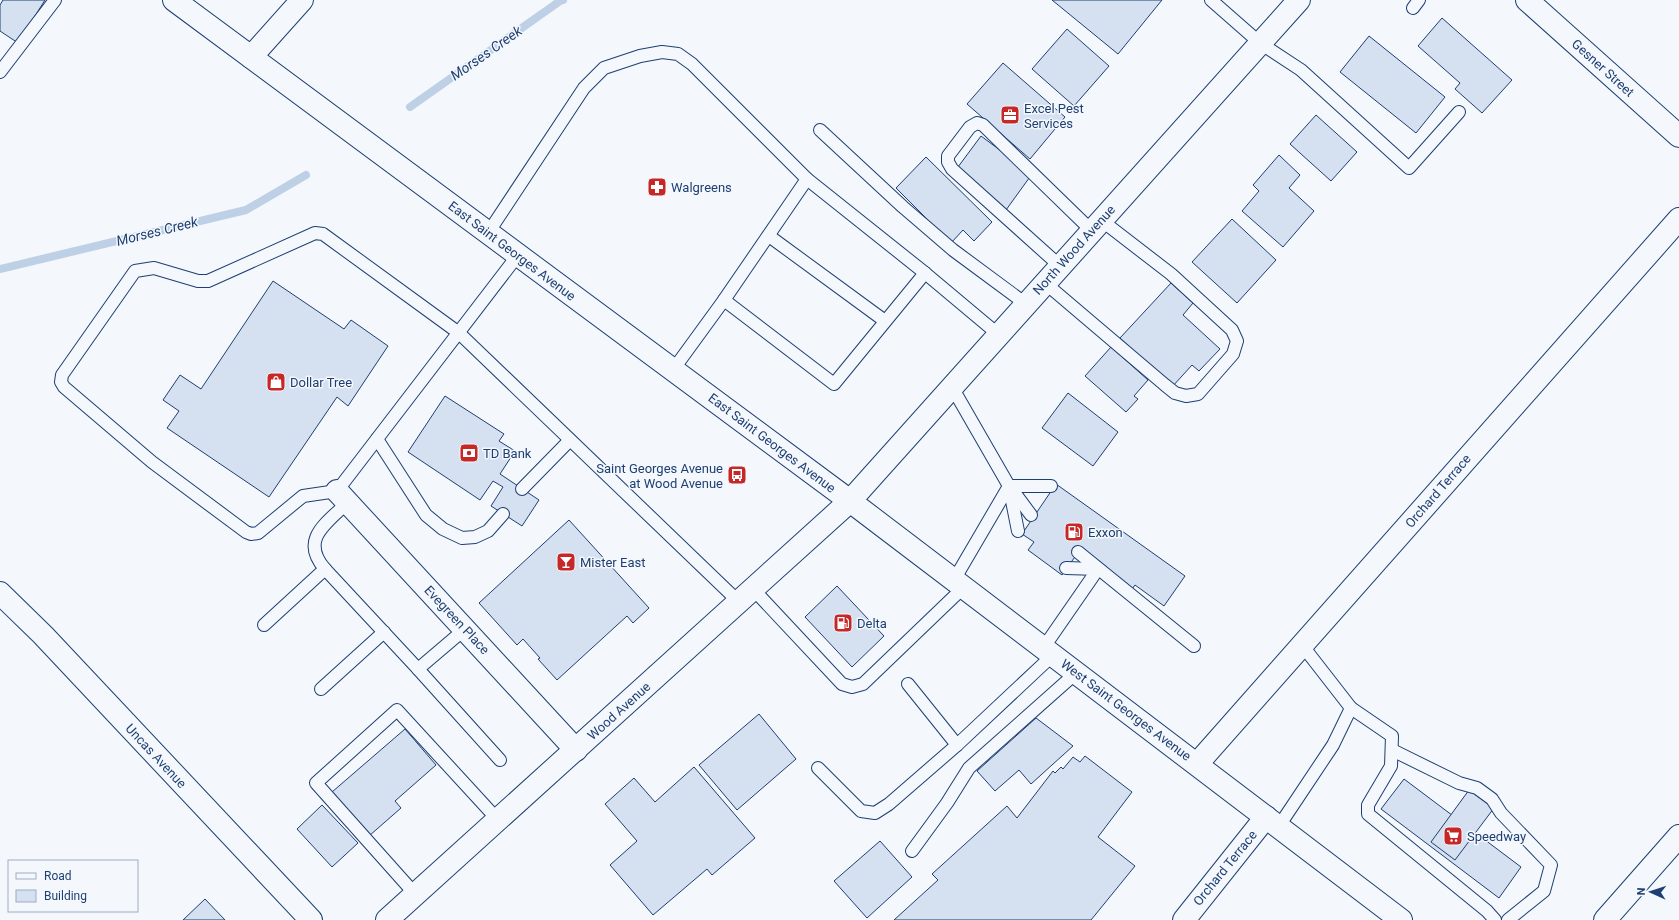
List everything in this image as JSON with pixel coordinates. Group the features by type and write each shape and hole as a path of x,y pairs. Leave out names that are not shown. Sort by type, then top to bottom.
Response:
{"main road":[{"name":"East Saint Georges Avenue","path":"174,0 850,501"},
{"path":"251,57 302,0"},
{"name":"North Wood Avenue","path":"850,501 1299,0"},
{"name":"Gesner Street","path":"1527,0 1679,136"},
{"name":"Orchard Terrace","path":"1197,764 1679,219"},
{"name":"Evegreen Place","path":"343,497 576,750"},
{"name":"West Saint Georges Avenue","path":"850,501 1401,920"},
{"name":"Wood Avenue","path":"387,920 850,501"},
{"name":"Uncas Avenue","path":"0,593 43,635 311,920"},
{"name":"Orchard Terrace","path":"1184,920 1273,822"},
{"path":"1607,919 1679,836"}],"lane":[{"path":"0,72 55,0"},
{"path":"1212,0 1260,43 1301,70 1409,168 1459,112"},
{"path":"488,232 584,88 604,68 640,56 662,52 678,54 692,64 807,179 925,273 998,335"},
{"path":"1046,283 1176,393 1186,396 1198,394 1233,354 1237,341 1232,330 1171,274 1097,225 983,125 977,123 970,127 948,156 948,162 952,169 1060,266"},
{"path":"820,130 953,250 1026,304"},
{"path":"673,370 769,236 807,179"},
{"path":"343,497 303,496 258,533 251,534 246,532 152,462 64,387 61,382 62,375 135,271 154,268 198,281 208,281 315,233 323,234 459,333 570,440 746,595 842,684 852,687 863,684 959,583 1009,486"},
{"path":"769,236 885,321"},
{"path":"500,760 319,562 314,550 314,541 318,532 343,497 377,439 518,255"},
{"path":"724,300 834,384 925,273"},
{"path":"952,387 1009,486 1031,515"},
{"path":"377,439 426,516 443,529 462,538 475,537 488,531 503,514"},
{"path":"522,489 570,440"},
{"path":"1009,486 1051,486"},
{"path":"1009,486 1018,531"},
{"path":"1078,552 1194,646"},
{"path":"1066,568 1098,567"},
{"path":"818,768 861,811 875,813 889,804 957,745 1048,651 1098,567"},
{"path":"264,624 325,569"},
{"path":"418,669 465,629"},
{"path":"321,689 384,632"},
{"path":"1302,645 1351,708 1392,736 1391,766 1368,805 1368,814 1487,910 1495,920"},
{"path":"912,851 947,803 969,768 1076,673"},
{"path":"908,684 957,745"},
{"path":"1273,822 1333,745 1351,708"},
{"path":"415,894 316,783 397,710 498,820"},
{"path":"1392,750 1459,783 1477,788 1492,800 1501,813 1551,866 1544,891 1508,920"}],"building":[{"path":"3,0 45,0 18,43 0,31 0,5"},
{"path":"1052,0 1162,0 1118,54"},
{"path":"1442,18 1512,80 1482,113 1455,89 1460,83 1418,46"},
{"path":"1067,29 1109,66 1074,106 1032,69"},
{"path":"1369,36 1445,97 1416,133 1340,72"},
{"path":"1003,63 1065,117 1030,159 967,104"},
{"path":"1316,115 1357,152 1331,181 1290,144"},
{"path":"981,136 1032,174 1006,210 955,171"},
{"path":"1279,155 1300,175 1289,188 1314,211 1283,247 1242,211 1259,191 1253,185"},
{"path":"926,157 992,222 974,241 963,230 951,243 896,188"},
{"path":"1232,219 1276,260 1237,303 1192,262"},
{"path":"273,281 344,329 351,320 388,346 348,406 337,397 269,497 167,428 179,411 163,400 180,375 201,389"},
{"path":"1171,283 1193,303 1183,315 1220,349 1199,371 1192,365 1172,387 1120,338"},
{"path":"1111,347 1148,380 1134,396 1138,399 1126,412 1085,376"},
{"path":"1068,393 1118,432 1093,466 1042,428"},
{"path":"445,396 504,434 499,441 515,451 500,474 539,500 522,526 491,506 503,487 493,481 480,500 408,452"},
{"path":"1056,484 1185,576 1164,606 1135,585 1130,592 1077,554 1062,575 1028,550 1034,542 1022,534"},
{"name":"Mister East","path":"569,520 649,608 633,623 627,616 557,680 538,659 540,658 523,639 517,645 479,603"},
{"path":"837,586 884,636 852,667 805,617"},
{"path":"759,714 796,759 737,810 699,765"},
{"path":"1036,718 1073,746 1031,784 1019,770 995,791 977,771"},
{"path":"405,729 436,765 395,801 401,808 369,836 332,792"},
{"path":"1085,756 1132,792 1098,837 1135,866 1091,920 894,920 938,880 932,874 1007,806 1017,818 1053,771 1055,773 1061,767 1063,769 1073,757 1080,762"},
{"path":"694,767 755,838 712,875 707,869 653,915 610,865 637,841 605,804 634,778 655,802"},
{"path":"1404,779 1521,867 1499,898 1381,809"},
{"path":"1469,790 1494,808 1455,860 1431,842"},
{"path":"322,805 358,843 332,867 297,829"},
{"path":"880,841 912,877 867,918 834,881"},
{"path":"205,899 225,920 183,920"}],"waterway":[{"name":"Morses Creek","path":"410,107 563,0"},
{"name":"Morses Creek","path":"0,269 246,210 306,175"}],"place":[{"name":"Excel Pest Services","path":"1010,115"},
{"name":"Walgreens","path":"657,187"},
{"name":"Dollar Tree","path":"276,382"},
{"name":"TD Bank","path":"469,453"},
{"name":"Saint Georges Avenue at Wood Avenue","path":"737,475"},
{"name":"Exxon","path":"1074,532"},
{"name":"Mister East","path":"566,562"},
{"name":"Delta","path":"843,623"},
{"name":"Speedway","path":"1453,836"}]}
